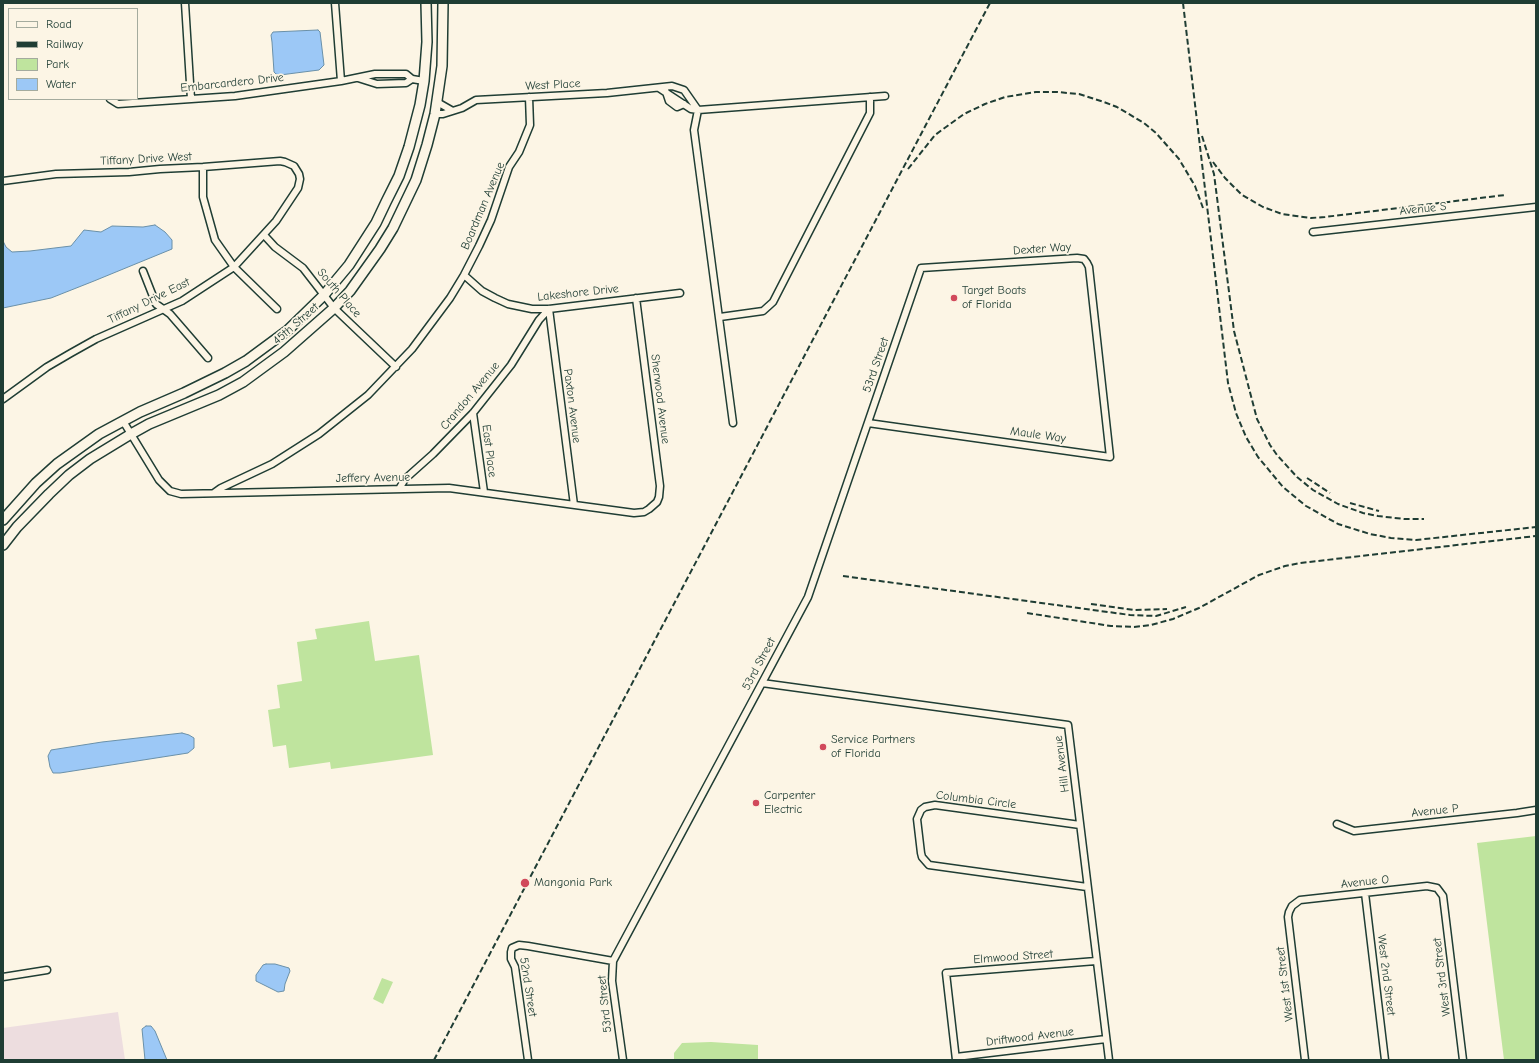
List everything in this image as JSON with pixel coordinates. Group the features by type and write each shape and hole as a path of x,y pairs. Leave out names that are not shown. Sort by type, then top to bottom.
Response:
{"main road":[{"name":"45th Street","path":"3,520 36,483 57,464 99,434 140,412 204,384 246,361 288,330 324,295 350,265 376,223 399,176 415,126 424,81 427,42 426,3"},
{"name":"45th Street","path":"3,543 33,509 69,475 90,459 131,434 174,413 219,395 243,382 284,352 334,308 350,291 393,228 416,180 427,145 437,101 442,66 443,3"},
{"path":"424,81 434,90 437,101"}],"street":[{"path":"185,3 191,99"},
{"path":"335,3 341,81"},
{"name":"Embarcardero Drive","path":"112,100 118,104 234,96 341,81 375,74 406,74 412,79 424,81"},
{"name":"Embarcardero Drive","path":"357,78 377,84 406,83 412,79"},
{"name":"West Place","path":"435,114 443,114 451,110 462,108 476,100 607,93 672,86 684,90 698,110"},
{"path":"659,88 666,92 669,101 677,107 684,104 691,109 698,110 885,96"},
{"name":"Boardman Avenue","path":"214,493 221,488 272,464 319,434 358,404 396,367 434,321 464,275 491,220 509,167 519,152 530,125 528,97"},
{"path":"720,317 763,311 773,302 870,113 870,97"},
{"path":"437,101 451,110"},
{"path":"698,110 694,130 733,423"},
{"name":"Tiffany Drive West","path":"3,181 56,174 129,172 280,161 290,163"},
{"name":"Tiffany Drive East","path":"3,399 71,353 96,339 182,301 234,267 264,235 285,209 298,188 300,179 299,174 290,163"},
{"path":"203,167 203,197 215,240 234,267 277,310"},
{"name":"Avenue S","path":"1313,232 1536,207"},
{"name":"South Place","path":"264,235 275,247 303,268 334,308 396,367"},
{"name":"Dexter Way","path":"921,268 1077,258 1084,259 1088,263 1089,268 1100,362"},
{"name":"53rd Street","path":"623,1060 612,981 613,961 808,597 921,268"},
{"path":"144,271 156,304 170,314 208,358"},
{"name":"Lakeshore Drive","path":"464,275 482,291 508,304 527,308 548,309 680,293"},
{"name":"Sherwood Avenue","path":"636,298 660,486 659,497 656,502"},
{"name":"Crandon Avenue","path":"399,489 405,479 433,454 473,412 510,365 539,320 548,309"},
{"name":"Paxton Avenue","path":"548,309 574,505"},
{"name":"Maule Way","path":"868,423 1110,457 1100,362"},
{"name":"East Place","path":"473,412 484,492"},
{"name":"Jeffery Avenue","path":"123,421 159,480 166,488 181,494 448,488 639,513 649,509 656,502"},
{"name":"Hill Avenue","path":"762,683 1068,725 1109,1060"},
{"name":"Columbia Circle","path":"1080,825 935,805 925,807 921,810 917,819 922,857 929,865 1087,887"},
{"name":"Avenue P","path":"1337,824 1354,831 1536,810"},
{"name":"Avenue O","path":"1292,906 1300,900 1427,886 1437,888 1441,892"},
{"name":"West 3rd Street","path":"1441,892 1443,896 1463,1060"},
{"name":"West 2nd Street","path":"1365,893 1385,1060"},
{"name":"West 1st Street","path":"1292,906 1288,917 1305,1060"},
{"name":"52nd Street","path":"528,1060 515,968 511,959 512,948 519,945 528,946 613,961"},
{"name":"Elmwood Street","path":"956,1059 946,973 1096,961"},
{"path":"3,977 47,970"},
{"name":"Driftwood Avenue","path":"956,1059 1106,1039"}],"shaded area":[{"path":"118,1012 125,1060 3,1060 3,1028"}],"green space":[{"path":"369,621 375,661 419,655 433,755 331,769 330,762 289,768 286,745 273,747 268,710 280,708 277,685 302,681 297,642 317,639 315,629"},
{"path":"1536,836 1536,1060 1504,1060 1477,843"},
{"path":"382,978 393,982 383,1004 373,999"},
{"path":"711,1042 758,1045 758,1060 674,1060 674,1053 682,1043"}],"water":[{"path":"318,30 320,32 324,65 319,70 280,75 274,72 271,35 273,32"},
{"path":"155,225 165,232 172,240 172,249 51,298 3,308 3,241 6,247 12,252 30,251 71,246 84,230 101,232 112,226 143,227"},
{"path":"182,733 194,738 194,748 188,753 60,773 53,773 50,767 48,756 51,750 102,742"},
{"path":"275,964 289,968 290,971 284,991 278,992 256,981 256,975 263,965"},
{"path":"146,1026 151,1026 155,1031 167,1060 145,1060 142,1029"}],"railway":[{"path":"434,1060 990,3"},
{"path":"1183,3 1228,383 1236,413 1246,437 1258,457 1283,487 1306,506 1338,524 1370,534 1391,538 1416,540 1536,527"},
{"path":"908,169 935,135 964,114 985,104 1005,97 1036,92 1079,94 1117,107 1144,123 1156,133 1179,159 1195,186 1203,208"},
{"path":"1202,136 1214,174 1234,331 1257,419 1270,445 1297,477 1313,490 1338,504 1363,513 1378,516 1404,519 1424,519"},
{"path":"1213,162 1225,178 1242,195 1263,207 1282,214 1311,218 1505,195"},
{"path":"1307,478 1330,493"},
{"path":"1350,503 1379,511"},
{"path":"1027,613 1111,626 1134,627 1151,625 1173,619 1199,608 1259,575 1285,566 1536,536"},
{"path":"843,576 1130,615 1156,616 1186,607"},
{"path":"1091,604 1134,610 1167,609"}],"place":[{"name":"Target Boats of Florida","path":"954,298"},
{"name":"Service Partners of Florida","path":"823,747"},
{"name":"Carpenter Electric","path":"756,803"},
{"name":"Mangonia Park","path":"525,883"}]}
